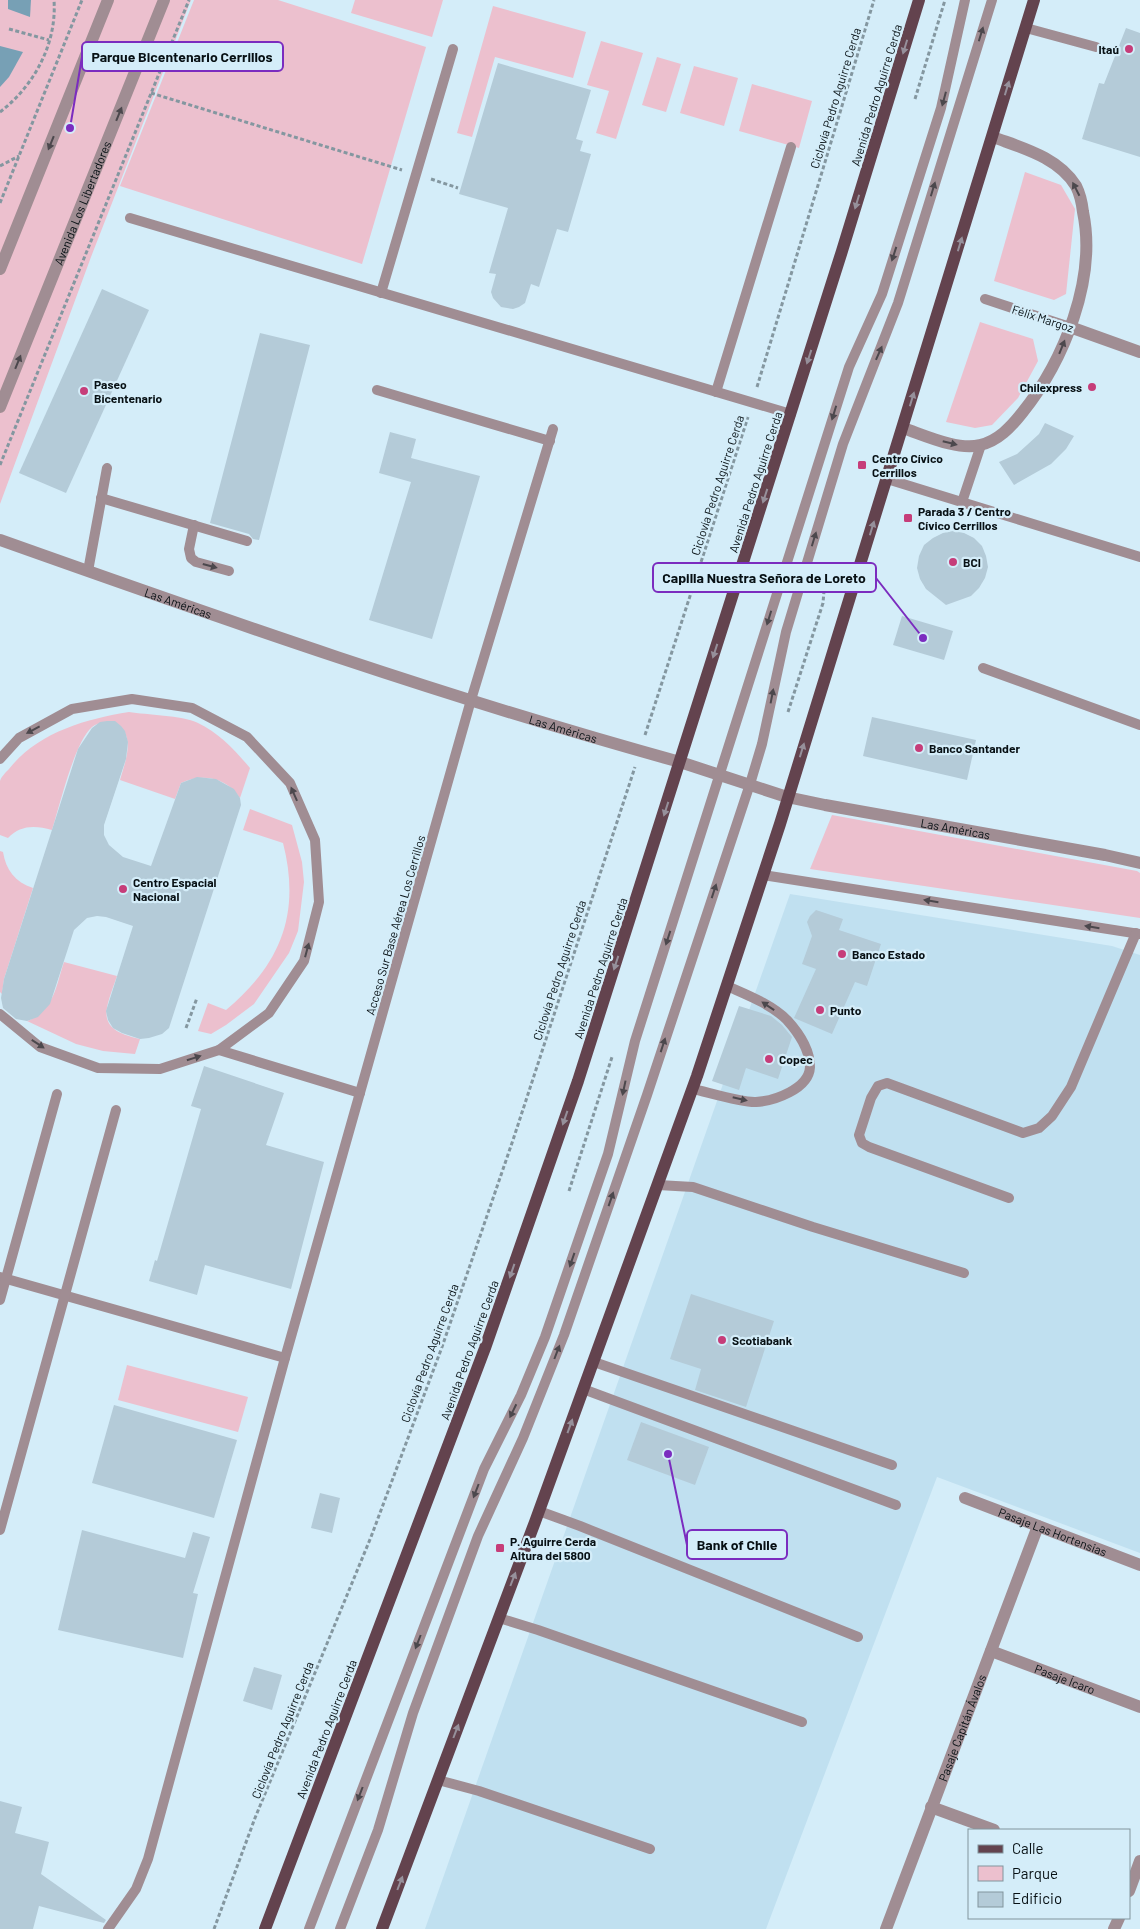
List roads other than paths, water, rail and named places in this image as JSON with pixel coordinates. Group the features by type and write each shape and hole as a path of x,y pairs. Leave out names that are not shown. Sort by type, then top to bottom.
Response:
{"main road":[{"name":"Avenida Pedro Aguirre Cerda","path":"265,1929 489,1339 578,1081 791,414 919,0"},
{"path":"382,1929 594,1362 658,1186 727,986 888,479 1034,0"}],"street":[{"path":"0,269 108,0"},
{"name":"Avenida Los Libertadores","path":"0,407 164,0"},
{"path":"903,428 961,446 981,445 997,438 1008,430 1028,406 1058,358 1079,299 1086,247 1086,223 1080,194 1063,170 1051,161 992,137"},
{"name":"Félix Margoz","path":"1070,327 1140,352"},
{"name":"Las Américas","path":"0,540 266,634 471,700 680,762 788,797 1140,863"},
{"name":"Pasaje Las Hortensias","path":"965,1498 1140,1565"},
{"name":"Pasaje Capitán Ávalos","path":"886,1929 1038,1526"},
{"name":"Pasaje Ícaro","path":"990,1650 1140,1707"},
{"path":"931,1807 991,1829"},
{"path":"1130,1884 1140,1861"}],"lane":[{"path":"309,1929 484,1469 521,1395 545,1337 606,1162 635,1041 849,367 882,294 941,108 965,0"},
{"path":"340,1929 378,1830 413,1713 475,1545 536,1406 564,1335 646,1095 750,784 762,744 786,632 837,463 853,416 898,303 992,0"},
{"path":"1026,28 1096,47"},
{"path":"381,293 453,49"},
{"path":"716,392 791,147"},
{"path":"130,218 791,414"},
{"name":"Félix Margoz","path":"985,299 1070,327"},
{"path":"377,390 550,440"},
{"name":"Acceso Sur Base Aérea Los Cerrillos","path":"108,1929 136,1889 148,1859 285,1358 471,700 554,430"},
{"path":"962,502 981,445"},
{"path":"88,571 107,468"},
{"path":"888,479 1140,557"},
{"path":"102,498 247,541"},
{"path":"194,525 189,549 190,558 196,562 229,571"},
{"path":"983,668 1140,724"},
{"path":"0,758 19,738 72,709 132,699 192,708 247,737 290,783 315,840 319,902 304,962 269,1013 219,1050 160,1070 98,1068 40,1047 0,1014"},
{"path":"763,875 1138,934 1072,1087 1052,1116 1039,1128 1023,1133 888,1083 878,1086 871,1098 859,1135 862,1143 1009,1198"},
{"path":"692,1089 755,1102 783,1097 803,1083 810,1068 804,1043 786,1020 764,1003 727,986"},
{"path":"219,1050 360,1093"},
{"path":"0,1300 3,1277 57,1094"},
{"path":"0,1530 116,1110"},
{"path":"658,1186 693,1187 813,1227 964,1273"},
{"path":"3,1277 285,1358"},
{"path":"594,1362 892,1465"},
{"path":"583,1389 896,1505"},
{"path":"539,1511 589,1529 858,1637"},
{"path":"499,1618 802,1722"},
{"path":"438,1780 479,1791 650,1849"}],"place":[{"name":"Itaú","path":"1129,49"},
{"name":"Parque Bicentenario Cerrillos","path":"70,128"},
{"name":"Chilexpress","path":"1092,387"},
{"name":"Paseo Bicentenario","path":"84,391"},
{"name":"Centro Cívico Cerrillos","path":"862,465"},
{"name":"Parada 3 / Centro Cívico Cerrillos","path":"908,518"},
{"name":"BCI","path":"953,562"},
{"name":"Capilla Nuestra Señora de Loreto","path":"923,638"},
{"name":"Banco Santander","path":"919,748"},
{"name":"Centro Espacial Nacional","path":"123,889"},
{"name":"Banco Estado","path":"842,954"},
{"name":"Punto","path":"820,1010"},
{"name":"Copec","path":"769,1059"},
{"name":"Scotiabank","path":"722,1340"},
{"name":"Bank of Chile","path":"668,1454"},
{"name":"P. Aguirre Cerda Altura del 5800","path":"500,1548"}]}
